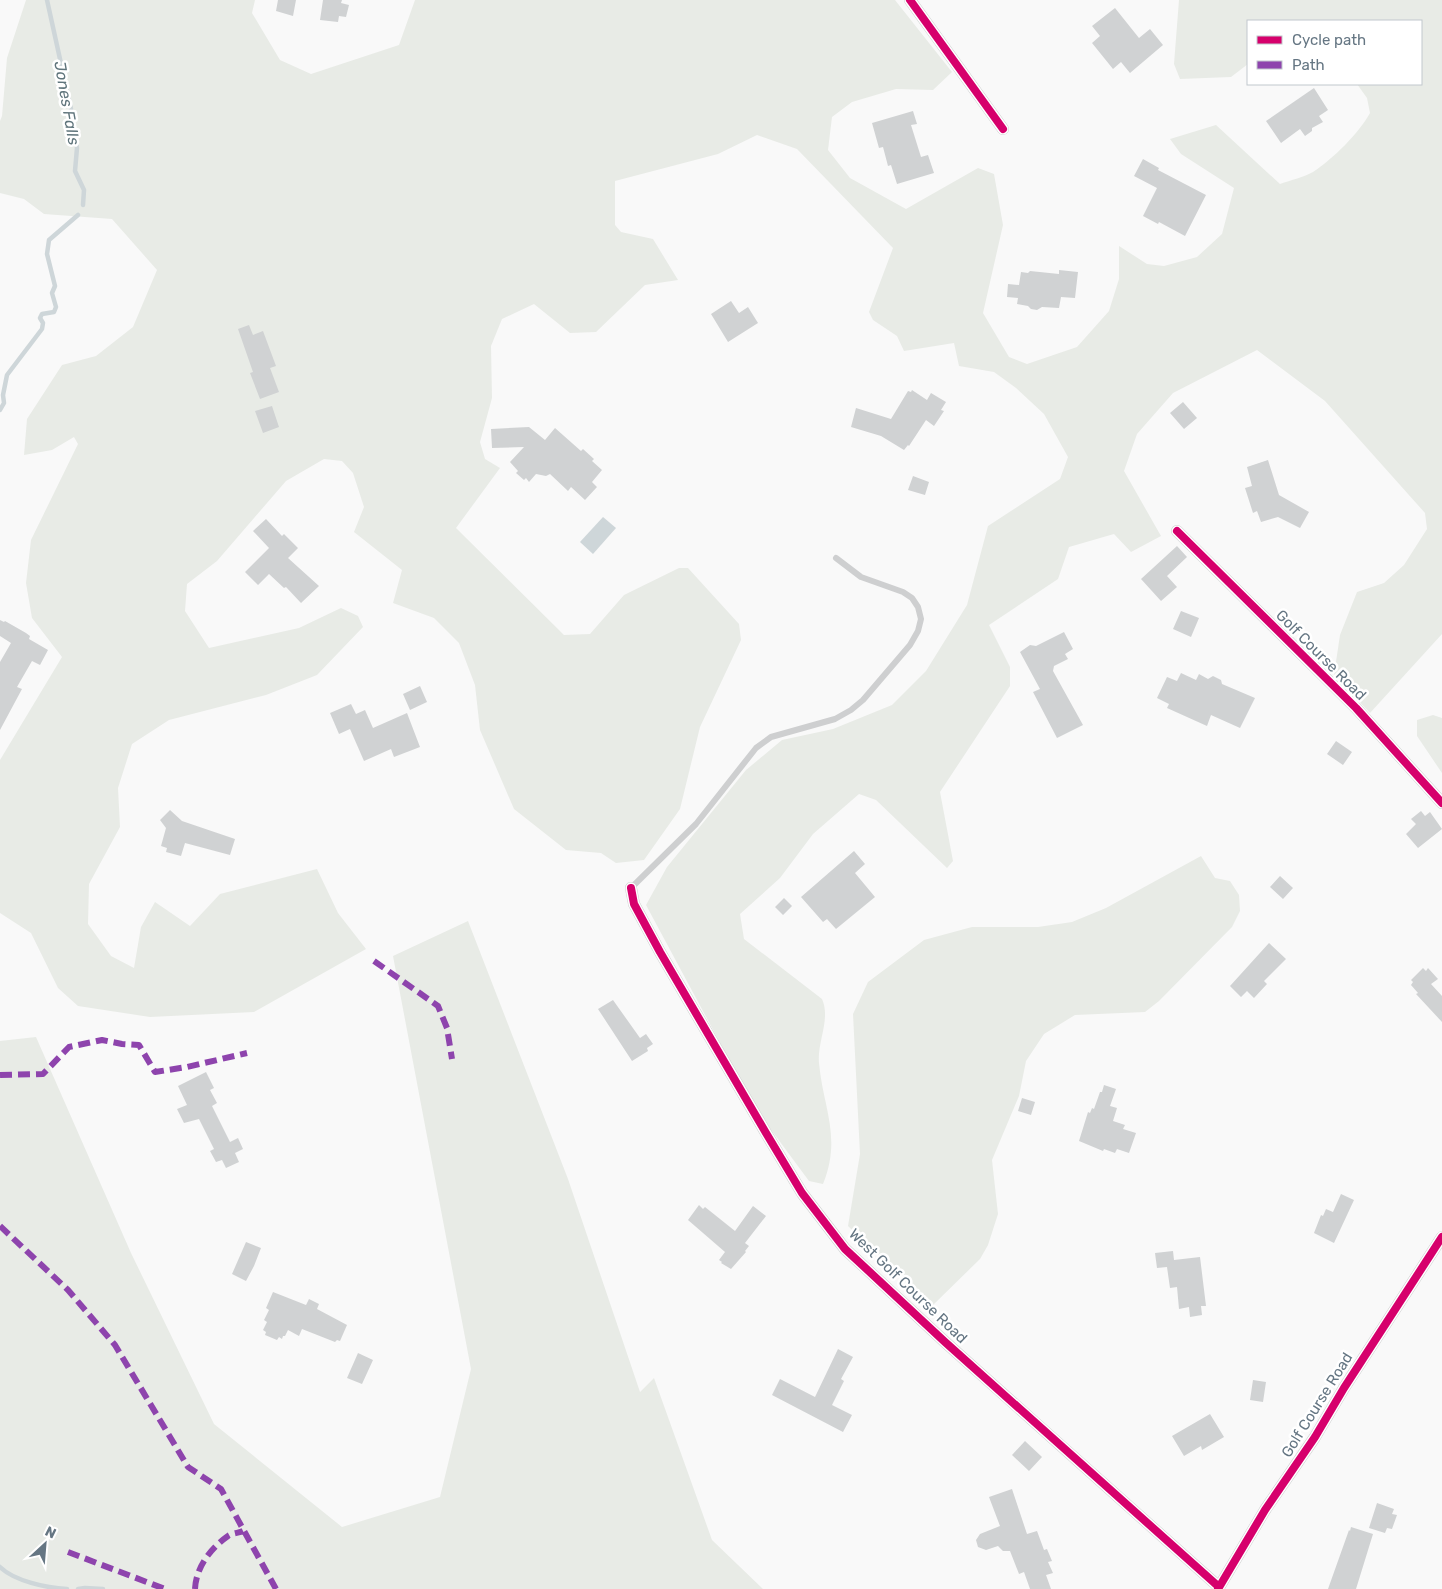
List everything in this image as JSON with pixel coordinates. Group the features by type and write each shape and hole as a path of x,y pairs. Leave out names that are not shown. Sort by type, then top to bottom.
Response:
{"street":[{"path":"910,0 1003,129"},
{"name":"Golf Course Road","path":"1177,531 1356,708 1442,802"},
{"name":"West Golf Course Road","path":"631,888 634,904 660,952 766,1133 802,1193 845,1249 945,1342 1218,1588"},
{"name":"Golf Course Road","path":"1218,1588 1265,1510 1315,1437 1344,1388 1442,1237"}],"lane":[{"path":"631,888 696,824 756,748 771,737 835,719 851,710 863,700 910,645 918,631 920,619 918,607 912,598 903,592 861,578 836,558"}],"shaded area":[{"path":"26,0 255,0 252,13 280,60 311,74 399,45 415,0 895,0 952,72 933,90 896,89 852,102 832,117 828,150 850,178 906,209 978,168 994,174 1003,225 983,313 1009,357 1027,364 1077,347 1109,311 1119,279 1119,246 1147,264 1164,266 1197,257 1222,234 1234,188 1181,154 1170,139 1216,125 1280,184 1302,177 1321,167 1359,129 1370,113 1367,98 1358,85 1422,85 1422,20 1247,20 1247,65 1231,77 1180,79 1174,64 1179,0 1442,0 1442,634 1370,713 1334,675 1340,635 1357,592 1384,583 1404,565 1427,529 1425,513 1325,401 1257,350 1173,393 1137,434 1124,471 1161,536 1131,552 1114,534 1069,547 1058,579 989,625 1010,667 1010,686 940,792 953,861 947,868 876,800 859,794 813,834 780,878 740,914 744,939 822,999 825,1014 819,1063 830,1123 831,1152 823,1184 809,1181 755,1108 646,905 667,867 746,770 782,740 833,729 892,705 926,671 967,605 988,526 1060,479 1068,457 1044,414 1016,388 994,372 959,366 954,343 904,351 897,336 873,320 869,312 893,248 797,149 757,135 718,154 615,181 615,225 621,232 653,239 678,280 645,285 596,332 570,333 534,304 502,319 491,346 492,398 480,442 485,459 500,468 456,528 564,635 590,634 624,595 679,568 688,568 739,624 741,640 700,727 680,809 644,860 616,863 601,853 566,850 514,809 480,730 475,685 459,643 434,618 393,603 402,570 354,532 364,507 353,473 342,461 324,459 286,481 217,561 187,584 185,611 209,648 299,628 341,608 358,616 363,627 317,675 266,695 169,720 132,744 118,788 120,827 89,884 88,924 111,956 134,968 141,927 155,902 190,926 220,894 317,869 338,913 366,949 254,1012 150,1017 78,1006 58,988 31,933 0,913 0,760 62,657 32,618 26,583 31,540 78,444 74,437 52,450 24,455 27,419 62,365 96,356 133,327 157,270 112,219 44,214 24,199 0,193 0,121 7,58"},
{"path":"603,517 616,528 593,554 580,542"},
{"path":"1433,715 1442,718 1442,773 1417,736 1417,720"},
{"path":"1201,856 1215,878 1230,881 1239,895 1240,911 1232,927 1159,1001 1145,1012 1075,1015 1044,1034 1026,1061 1019,1096 992,1160 998,1214 988,1245 980,1259 931,1307 848,1226 860,1154 853,1014 868,982 924,940 972,927 1038,927 1072,922 1106,908"},
{"path":"468,921 568,1179 640,1392 654,1378 712,1540 763,1589 0,1589 0,1041 36,1037 131,1253 214,1424 342,1527 440,1497 471,1369 393,956"}],"building":[{"path":"278,0 296,0 293,16 276,11"},
{"path":"323,0 342,0 341,3 349,5 346,17 339,16 338,22 320,20"},
{"path":"1115,8 1139,38 1150,29 1163,45 1130,73 1121,62 1113,69 1092,43 1100,36 1092,26"},
{"path":"1314,88 1328,110 1319,116 1323,122 1312,128 1312,131 1305,136 1300,129 1281,143 1266,121"},
{"path":"913,111 917,124 911,125 921,157 928,155 934,173 897,184 891,165 888,166 883,147 879,148 872,123"},
{"path":"1143,159 1159,168 1158,170 1206,195 1185,236 1143,216 1157,188 1134,176"},
{"path":"1059,270 1078,272 1075,298 1061,297 1059,308 1042,307 1037,310 1031,309 1028,306 1017,304 1018,298 1007,297 1008,284 1019,285 1021,272 1059,274"},
{"path":"731,301 739,313 748,307 758,323 728,342 711,314"},
{"path":"249,325 253,335 263,331 276,366 270,368 279,392 260,399 250,373 253,372 238,329"},
{"path":"912,390 927,400 931,393 946,402 941,410 944,411 934,426 926,420 909,446 904,450 881,436 851,427 856,408 891,419 908,391 911,392"},
{"path":"1183,402 1197,418 1184,429 1170,413"},
{"path":"272,406 279,427 263,433 255,411"},
{"path":"529,427 545,440 555,428 581,451 583,449 594,459 592,461 602,470 592,482 597,487 585,500 571,487 568,491 550,474 546,476 536,474 529,482 526,478 524,480 516,473 518,471 510,462 524,447 492,448 491,429"},
{"path":"1268,460 1279,495 1309,512 1300,528 1278,517 1261,522 1257,511 1253,513 1245,488 1252,486 1247,467"},
{"path":"913,476 929,482 925,495 908,490"},
{"path":"266,519 282,536 284,534 298,548 288,558 319,586 301,603 286,587 284,588 269,574 258,585 245,572 269,548 253,531"},
{"path":"1177,546 1187,557 1167,576 1177,587 1161,601 1141,579"},
{"path":"1181,611 1199,618 1191,637 1173,629"},
{"path":"0,620 26,633 30,636 29,639 48,650 40,665 32,661 17,687 22,689 0,730 0,662 11,643 0,636"},
{"path":"1064,632 1073,649 1065,654 1068,659 1054,666 1053,671 1083,725 1057,738 1033,692 1040,689 1020,652 1030,645 1036,646"},
{"path":"1181,673 1196,680 1199,674 1208,679 1213,676 1221,680 1222,684 1255,698 1240,728 1211,715 1207,726 1167,708 1169,704 1157,698 1167,677 1177,681"},
{"path":"420,686 427,702 410,710 403,694"},
{"path":"351,704 356,714 365,710 373,728 407,713 420,747 394,757 391,749 364,761 350,729 339,734 330,713"},
{"path":"1336,741 1352,752 1343,765 1327,754"},
{"path":"170,810 182,821 235,839 230,855 185,843 181,856 166,852 167,848 161,846 166,828 160,820"},
{"path":"1421,811 1425,816 1430,812 1442,829 1418,848 1406,834 1416,824 1411,819"},
{"path":"854,851 865,864 855,873 875,897 836,929 827,919 823,922 801,897"},
{"path":"1280,876 1293,888 1283,899 1270,887"},
{"path":"784,898 792,906 783,915 775,907"},
{"path":"1269,943 1286,959 1264,981 1267,984 1254,998 1247,991 1241,997 1230,986"},
{"path":"1423,968 1426,971 1428,968 1438,979 1431,984 1442,996 1442,1022 1416,994 1418,993 1411,985 1413,982 1411,980"},
{"path":"613,1000 640,1038 646,1034 653,1044 647,1048 648,1051 632,1061 598,1009"},
{"path":"206,1072 214,1088 210,1090 217,1103 212,1106 230,1142 238,1138 243,1149 235,1153 239,1162 226,1168 222,1160 216,1162 210,1151 214,1149 199,1119 184,1123 177,1109 187,1105 178,1086"},
{"path":"1104,1085 1116,1089 1110,1106 1117,1108 1113,1121 1125,1125 1123,1129 1136,1133 1129,1153 1117,1149 1115,1153 1104,1149 1103,1151 1079,1141 1088,1112 1090,1113 1092,1108 1094,1109"},
{"path":"1022,1098 1035,1102 1031,1115 1018,1111"},
{"path":"1341,1194 1354,1200 1334,1243 1314,1233 1321,1215 1323,1216 1326,1209 1333,1212"},
{"path":"699,1205 703,1209 705,1207 735,1231 753,1206 766,1216 745,1243 749,1246 746,1252 731,1269 719,1260 725,1252 688,1220"},
{"path":"246,1242 261,1248 246,1281 232,1274"},
{"path":"1173,1251 1174,1260 1200,1257 1206,1306 1201,1306 1202,1315 1190,1317 1189,1307 1179,1309 1177,1287 1170,1288 1167,1267 1157,1268 1155,1253"},
{"path":"273,1292 306,1305 309,1299 319,1304 317,1309 347,1325 340,1341 337,1340 335,1342 302,1329 299,1336 288,1330 282,1339 279,1337 277,1340 265,1335 266,1332 263,1330 267,1322 264,1320 269,1310 266,1308"},
{"path":"838,1349 853,1357 841,1379 844,1381 832,1405 852,1415 843,1432 772,1395 780,1379 815,1397"},
{"path":"358,1353 373,1360 362,1384 347,1378"},
{"path":"1253,1380 1266,1382 1263,1402 1250,1400"},
{"path":"1210,1414 1224,1437 1202,1450 1201,1446 1184,1456 1172,1436"},
{"path":"1025,1441 1042,1457 1029,1471 1012,1455"},
{"path":"1012,1489 1027,1534 1037,1531 1044,1550 1047,1549 1052,1561 1048,1562 1053,1573 1046,1575 1051,1589 1030,1589 1024,1572 1019,1574 1010,1551 1003,1551 998,1546 986,1550 978,1547 976,1540 980,1534 1000,1526 989,1497"},
{"path":"1377,1503 1394,1509 1392,1514 1397,1515 1392,1529 1387,1528 1385,1533 1369,1528"},
{"path":"1351,1527 1373,1534 1356,1589 1328,1589 1349,1530"}],"waterway":[{"name":"Jones Falls","path":"47,0 71,109 77,148 75,171 84,190 83,205"},
{"name":"Jones Falls","path":"0,410 4,403 3,395 7,375 42,329 43,323 40,318 42,314 54,312 56,307 52,293 55,286 47,254 49,240 78,215"},
{"name":"Jones Falls","path":"0,1567 6,1572 31,1583 67,1589"},
{"name":"Jones Falls","path":"78,1589 103,1589"}],"marked path":[{"path":"374,961 438,1006 447,1028 452,1059"},
{"path":"0,1075 43,1074 69,1047 102,1040 139,1045 155,1072 187,1067 247,1053"},
{"path":"0,1226 68,1290 115,1345 188,1467 221,1489 276,1589"},
{"path":"195,1589 198,1573 210,1552 231,1534 243,1531"},
{"path":"68,1552 165,1589"}],"cycle path":[{"path":"910,0 1003,129"},
{"path":"1177,531 1356,708 1442,803"},
{"path":"631,888 634,904 660,952 766,1133 802,1193 845,1249 945,1342 1219,1587"},
{"path":"1218,1589 1265,1510 1315,1437 1344,1388 1442,1237"}]}
